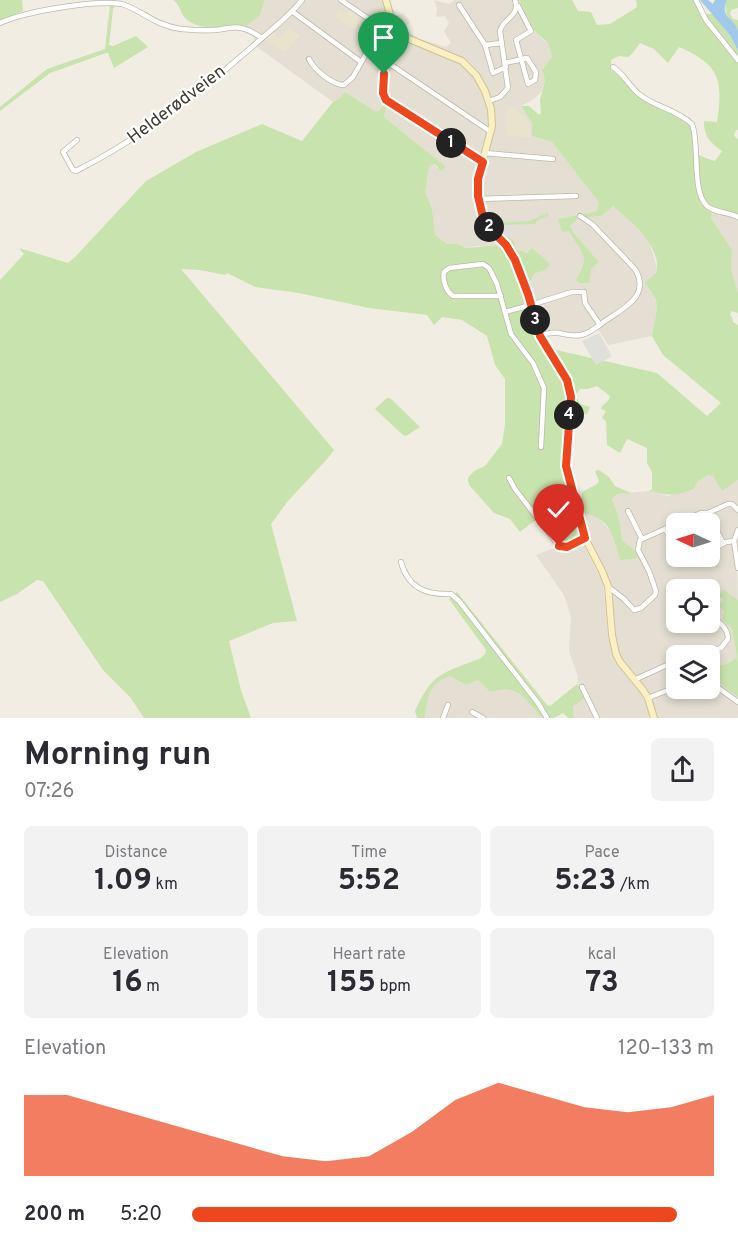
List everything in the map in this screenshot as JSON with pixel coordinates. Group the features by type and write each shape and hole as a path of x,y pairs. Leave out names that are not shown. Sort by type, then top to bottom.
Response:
{"main road":[{"path":"386,0 394,26 408,39 462,61 476,75 489,101 492,118 491,132 478,179 478,199 488,227 506,245 515,260 534,304 540,336 562,369 570,391 566,466 585,538 603,571 609,589 612,634 616,654 648,698 654,718"}],"street":[{"path":"294,0 302,1"},
{"path":"341,0 384,29"},
{"path":"459,4 485,45 493,74 506,65 523,59 528,59 536,75 534,82 528,84 523,59 516,39 531,32 515,0"},
{"path":"696,0 706,20 738,60"},
{"name":"Helderødveien","path":"77,140 63,152 73,170 76,171 99,160 156,124 226,69 293,12 302,1"},
{"path":"0,23 29,13 58,7 90,2 114,2 131,8 153,21 174,28 211,31 241,28 262,38"},
{"path":"489,101 500,98 507,91 509,81 500,28 516,12 518,6"},
{"path":"293,12 361,63"},
{"path":"309,59 311,64 341,86 348,83 384,29 394,26"},
{"path":"384,29 383,93 385,99 483,162"},
{"path":"485,45 502,43"},
{"path":"384,60 491,132"},
{"path":"613,67 642,97 684,116 692,124 696,168 705,203 712,209 738,217"},
{"path":"485,153 554,159"},
{"path":"478,199 576,196"},
{"path":"540,336 556,331 583,335 632,302 639,291 640,277 633,266 593,225 580,216"},
{"path":"501,296 453,296 447,289 443,278 444,272 449,268 485,264 492,274 501,296 511,336 533,363 544,388 541,447"},
{"path":"505,312 572,292 584,292 585,303 600,324"},
{"path":"509,478 559,546 567,547 585,538"},
{"path":"708,513 728,504 732,504 738,510"},
{"path":"628,511 642,539"},
{"path":"609,589 620,595 636,610 655,595 656,588 638,550 638,544 642,539 665,529"},
{"path":"738,530 734,541 738,568"},
{"path":"720,537 723,543"},
{"path":"720,545 734,541"},
{"path":"401,562 408,578 420,589 432,595 451,594 459,602 538,702 547,718"},
{"path":"720,623 728,634 728,639 720,648"},
{"path":"636,679 666,666"},
{"path":"582,687 597,718"},
{"path":"720,689 738,702"},
{"path":"648,698 666,691"},
{"path":"442,718 448,705"},
{"path":"472,712 483,718"}],"shaded area":[{"path":"265,0 390,0 394,17 403,13 410,22 404,29 420,39 446,47 451,43 444,31 449,23 445,16 436,16 437,8 434,0 449,4 455,0 519,0 542,39 548,43 552,57 542,70 545,81 542,91 521,106 532,123 532,136 552,142 600,202 597,211 557,219 569,231 585,255 584,268 590,269 599,262 570,226 579,218 602,216 613,206 625,215 649,241 657,268 654,276 645,282 656,300 657,309 652,336 608,345 598,329 581,338 542,329 529,285 534,274 547,269 527,253 477,246 465,248 458,244 447,244 434,235 432,208 425,192 428,165 435,164 437,168 445,166 384,117 387,105 384,103 378,111 375,111 345,92 333,102 257,47 253,36 245,33 246,26 260,15"},
{"path":"339,10 345,13 349,10 362,20 355,29 335,16"},
{"path":"289,28 300,36 285,52 265,37 272,32 281,38"},
{"path":"514,108 529,122 531,138 507,136 505,112"},
{"path":"724,210 738,215 738,293 731,269 732,250 711,218 712,213"},
{"path":"498,225 513,225 514,235 505,236 498,229"},
{"path":"599,333 612,356 596,365 582,341"},
{"path":"708,475 713,475 722,490 738,480 736,547 738,600 725,590 721,597 723,619 732,629 737,658 720,666 720,645 666,645 666,699 720,699 720,674 738,697 738,718 657,718 647,690 620,658 615,638 610,585 589,540 583,517 586,514 597,516 613,534 620,560 634,550 622,540 619,519 612,499 617,494 649,491 668,496 694,489 698,481"},
{"path":"580,538 603,583 608,635 615,662 638,688 650,718 574,718 573,706 580,691 569,651 571,617 564,595 536,555"},
{"path":"450,676 466,685 478,680 490,692 501,688 513,688 531,703 543,718 425,718 427,694 432,686 442,678"}],"green space":[{"path":"0,0 22,0 23,11 0,21"},
{"path":"173,0 265,0 260,15 246,26 207,27 186,19 178,4"},
{"path":"519,0 572,0 578,11 591,12 597,25 610,24 637,7 636,0 694,0 702,14 714,14 730,35 738,51 738,130 734,136 738,139 738,215 724,210 712,213 711,218 732,250 731,269 738,293 738,313 731,311 730,315 733,322 738,325 738,480 722,491 713,476 708,475 698,481 694,489 682,493 667,494 649,491 652,489 652,472 647,463 647,448 627,439 620,453 607,445 606,421 602,418 606,411 601,409 610,396 597,386 580,389 576,394 577,400 590,407 587,414 566,411 561,460 580,538 558,547 537,519 520,532 510,519 494,513 468,481 474,471 485,466 502,444 505,424 505,379 495,365 487,336 462,320 442,317 434,325 427,315 369,308 299,293 255,287 227,273 225,275 181,269 334,450 288,501 271,524 297,621 273,623 229,641 241,690 251,718 144,718 130,697 103,670 43,581 37,580 17,594 0,602 0,280 24,254 19,248 68,263 146,181 196,152 262,124 302,141 333,102 345,92 375,111 378,111 385,103 387,104 384,117 445,166 441,171 435,164 429,165 425,192 432,208 435,235 447,244 458,244 465,248 507,245 499,234 502,233 514,241 516,249 527,253 532,248 550,264 547,269 534,274 529,285 542,332 552,349 657,373 707,416 721,403 663,355 652,336 657,309 656,300 645,282 656,273 656,259 642,233 613,206 602,216 579,218 570,226 599,262 591,269 589,283 579,283 576,279 583,264 583,254 569,231 563,232 557,219 597,211 599,202 552,142 532,136 532,123 521,106 529,106 541,114 540,100 545,81 542,70 552,57 548,43 535,31","holes":["640,43 654,49 668,63 679,47 704,61 716,76 720,96 717,122 704,121 708,139 722,151 715,161 703,157 693,149 693,131 685,120 645,101 611,70 611,60 619,56 628,57"]},
{"path":"727,0 738,0 738,8 731,10 730,14 733,19 738,20 738,31 726,13"},
{"path":"116,4 113,9 109,45 113,46 136,36 148,47 114,68 106,53 50,73 0,111 0,107 47,69 105,49 110,5"},
{"path":"548,213 549,215 536,221 536,224 498,225 495,231 492,223 529,221"},
{"path":"390,398 420,427 406,436 403,435 375,409"},
{"path":"599,470 609,477 615,486 631,493 617,494 612,499 619,519 622,540 640,558 620,560 613,537 606,525 594,516 586,514 583,517 582,492 597,484 599,481 595,471"},
{"path":"725,590 738,600 738,697 720,684 720,666 737,658 732,629 722,619 724,611 720,607 723,600 720,593"},
{"path":"457,592 547,705 550,706 577,684 585,698 573,706 574,718 568,718 563,713 554,718 543,718 515,691 508,689 490,692 478,680 466,685 450,676 433,687 428,698 425,718 417,718 415,711 427,688 434,681 448,671 481,658 485,654 486,650 449,599"}],"water":[{"path":"700,0 708,0 713,4 715,0 727,0 726,14 738,31 738,51 730,35"}],"route":[{"path":"384,74 383,93 386,100 483,162 478,179 479,206 483,217 488,227 506,245 515,260 540,336 567,380 571,397 566,459 567,475 585,538 567,547 559,546"}]}
